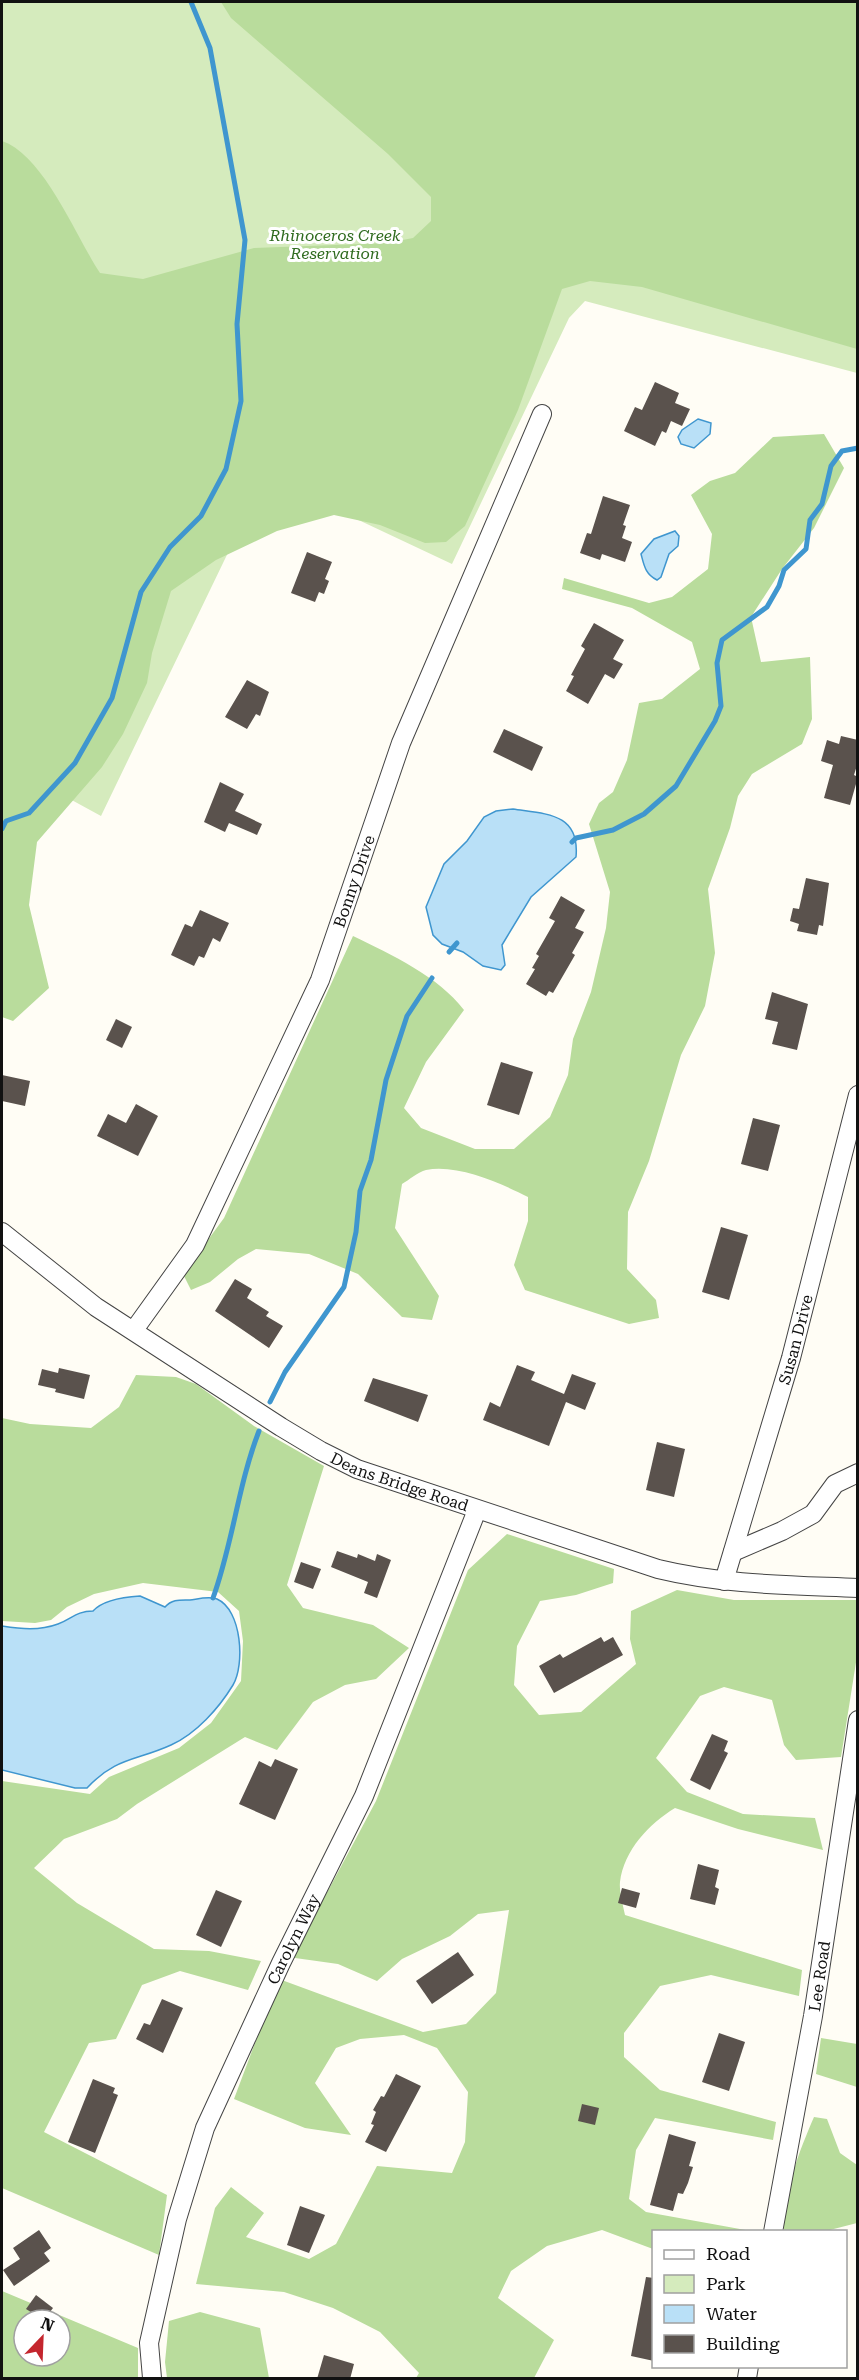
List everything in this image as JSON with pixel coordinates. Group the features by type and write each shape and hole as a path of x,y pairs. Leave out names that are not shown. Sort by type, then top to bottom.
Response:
{"street":[{"name":"Bonny Drive","path":"134,1330 195,1245 320,980 402,743 542,414"},
{"name":"Susan Drive","path":"724,1581 791,1358 858,1095"},
{"name":"Deans Bridge Road","path":"2,1232 96,1307 321,1451 399,1484 658,1569 724,1581 858,1588"},
{"path":"734,1552 782,1531 813,1514 835,1484 858,1473"},
{"name":"Carolyn Way","path":"152,2379 149,2343 177,2219 205,2128 281,1963 364,1796 477,1510"},
{"name":"Lee Road","path":"772,2230 813,2016 858,1720"}],"green space":[{"name":"Rhinoceros Creek Reservation","path":"2,2 857,2 857,373 585,301 569,318 452,564 265,476 101,816 2,762"},
{"name":"Rhinoceros Creek Reservation","path":"221,2 857,2 857,349 642,287 590,281 562,289 518,410 465,526 446,542 425,543 380,525 334,515 277,531 216,560 171,591 152,653 147,683 123,734 102,767 37,842 29,905 49,988 13,1021 2,1017 2,141 17,149 32,162 45,179 100,273 143,279 254,248 387,243 413,238 431,221 431,197 388,154 231,18"},
{"path":"824,434 844,468 814,528 782,569 751,617 761,662 810,657 812,719 802,744 752,774 738,796 730,828 708,889 715,953 705,1006 681,1055 649,1161 628,1212 627,1269 656,1300 659,1318 629,1324 525,1290 514,1265 528,1221 528,1197 478,1176 438,1169 423,1171 402,1184 395,1228 439,1296 432,1320 402,1317 358,1274 309,1254 256,1249 238,1259 210,1282 191,1290 183,1274 224,1218 353,936 428,977 464,1010 426,1062 404,1108 421,1128 475,1149 514,1149 550,1117 568,1075 573,1039 591,992 606,928 610,892 589,824 599,803 613,792 627,760 639,703 662,699 700,669 692,642 632,608 562,589 564,578 649,603 672,597 708,569 712,534 691,495 710,481 735,473 773,437"},
{"path":"136,1375 176,1377 196,1384 254,1426 324,1466 287,1585 303,1608 373,1625 409,1648 376,1679 345,1685 313,1702 277,1750 245,1737 137,1804 117,1819 64,1839 34,1868 77,1903 154,1949 209,1951 261,1961 248,1990 180,1971 142,1985 116,2039 89,2043 44,2132 167,2195 159,2255 2,2188 2,1781 90,1794 109,1777 179,1748 211,1723 241,1681 243,1641 239,1611 218,1592 143,1583 94,1594 67,1607 51,1620 35,1623 2,1621 2,1418 30,1424 91,1428 119,1407"},
{"path":"507,1534 614,1569 613,1583 576,1595 540,1601 517,1646 514,1685 539,1715 581,1712 636,1664 630,1639 631,1611 677,1590 734,1600 857,1600 857,1656 841,1757 796,1760 784,1745 772,1700 724,1687 700,1696 656,1758 687,1792 743,1814 815,1818 823,1850 738,1829 675,1808 665,1814 639,1839 622,1870 620,1882 625,1915 802,1970 799,1996 711,1975 660,1986 624,2033 624,2057 660,2090 776,2122 773,2140 655,2118 636,2150 629,2199 646,2212 745,2230 652,2230 652,2249 602,2230 547,2246 511,2271 498,2298 554,2340 534,2378 416,2378 419,2373 380,2332 333,2308 284,2292 196,2284 215,2208 231,2187 264,2213 246,2237 309,2259 336,2244 377,2166 452,2173 465,2142 468,2092 437,2048 404,2035 360,2039 336,2048 315,2083 351,2135 305,2128 234,2099 279,1979 423,2032 466,2024 496,1993 509,1910 478,1914 450,1936 402,1959 377,1981 338,1964 288,1957 329,1889 376,1801 468,1570"},
{"path":"821,2038 857,2044 857,2087 816,2074"},
{"path":"814,2117 827,2119 840,2153 857,2165 857,2223 830,2230 784,2230 786,2202 798,2158"},
{"path":"2,2291 43,2308 12,2308 12,2368 72,2368 72,2320 138,2348 138,2378 2,2378"},
{"path":"200,2312 260,2328 269,2378 167,2378 165,2362 169,2321"}],"water":[{"path":"698,419 711,423 710,434 694,448 681,444 678,437 682,430"},
{"path":"675,531 679,536 678,546 669,554 661,577 657,580 647,572 641,554 654,539"},
{"path":"513,809 548,815 567,824 576,843 576,857 531,897 502,945 505,965 501,970 483,966 463,952 442,944 433,935 426,907 444,864 467,841 484,817 496,811"},
{"path":"140,1596 165,1607 176,1600 214,1598 225,1605 232,1614 239,1639 239,1665 233,1685 221,1703 206,1720 180,1740 107,1770 87,1788 75,1788 2,1770 2,1626 44,1628 78,1614 93,1611 108,1602"}],"building":[{"path":"655,382 679,393 675,403 690,409 682,426 671,421 666,433 662,431 655,446 624,431 635,407 642,410"},
{"path":"603,496 630,505 623,525 626,526 622,538 632,542 625,562 602,554 600,560 580,553 587,533 591,534"},
{"path":"307,552 332,562 325,579 329,581 324,594 319,592 315,602 291,593"},
{"path":"594,623 624,640 613,659 623,664 614,679 605,674 588,704 566,691 574,676 571,675 585,649 581,646"},
{"path":"247,680 269,692 260,716 256,714 247,729 225,717"},
{"path":"504,729 543,747 532,771 493,752"},
{"path":"841,736 858,740 858,762 854,775 858,777 850,805 824,798 833,765 821,761 827,740 839,744"},
{"path":"220,782 244,794 235,811 262,824 257,835 229,823 225,832 204,822"},
{"path":"806,878 829,883 823,926 819,925 817,935 797,931 799,924 790,921 793,908 799,909"},
{"path":"561,896 585,910 575,928 584,932 572,953 575,955 553,993 549,991 546,996 526,984 535,969 532,968 539,956 536,954 555,921 549,918"},
{"path":"200,910 229,923 220,942 213,938 204,958 199,956 194,966 171,955 185,924 192,927"},
{"path":"772,992 808,1004 797,1050 772,1044 778,1022 765,1019"},
{"path":"116,1019 132,1027 122,1048 106,1040"},
{"path":"501,1062 533,1072 519,1115 487,1105"},
{"path":"2,1075 30,1081 25,1106 2,1101"},
{"path":"136,1104 158,1116 138,1156 97,1136 108,1114 126,1123"},
{"path":"753,1118 780,1125 768,1171 741,1164"},
{"path":"721,1227 748,1235 729,1300 702,1292"},
{"path":"235,1279 252,1289 247,1298 269,1312 266,1316 283,1326 269,1348 215,1311"},
{"path":"517,1365 535,1372 531,1380 564,1394 572,1374 596,1383 585,1410 566,1402 549,1446 483,1420 490,1402 500,1407"},
{"path":"59,1368 90,1375 84,1399 38,1385 42,1369 58,1373"},
{"path":"373,1378 428,1395 418,1422 364,1401"},
{"path":"657,1442 685,1449 674,1497 646,1490"},
{"path":"337,1551 357,1558 358,1554 375,1561 377,1554 391,1560 377,1598 364,1593 368,1582 331,1567"},
{"path":"301,1562 321,1569 313,1589 294,1582"},
{"path":"601,1637 604,1642 613,1637 623,1655 554,1693 539,1666 560,1654 563,1658"},
{"path":"712,1734 728,1741 724,1751 728,1753 710,1790 690,1780"},
{"path":"275,1759 298,1769 275,1820 239,1804 259,1761 271,1767"},
{"path":"698,1864 719,1870 715,1887 719,1889 715,1905 690,1899"},
{"path":"622,1888 640,1893 636,1908 618,1903"},
{"path":"216,1890 242,1901 221,1947 196,1935"},
{"path":"458,1952 474,1975 432,2004 416,1981"},
{"path":"162,1999 183,2008 163,2053 136,2039 144,2023 150,2025"},
{"path":"719,2033 745,2042 729,2091 702,2082"},
{"path":"396,2074 421,2086 386,2152 365,2142 374,2125 371,2124 376,2112 373,2110 381,2096 384,2097"},
{"path":"93,2079 115,2088 113,2093 118,2095 95,2153 68,2142"},
{"path":"582,2104 599,2108 595,2125 578,2121"},
{"path":"669,2134 696,2142 689,2166 693,2167 688,2183 683,2194 678,2193 673,2211 650,2205"},
{"path":"300,2206 325,2215 309,2253 287,2245"},
{"path":"39,2230 51,2248 44,2253 50,2261 14,2286 3,2270 20,2259 13,2248"},
{"path":"646,2277 652,2278 652,2361 631,2356"},
{"path":"36,2295 53,2308 27,2308"},
{"path":"324,2355 354,2364 350,2379 317,2379"}],"waterway":[{"path":"2,829 6,821 29,813 75,763 112,698 141,592 170,547 201,516 226,469 241,401 237,324 245,240 210,48 191,2"},
{"path":"572,842 576,838 613,830 644,814 676,786 715,721 721,706 717,663 722,640 767,607 779,586 784,570 806,549 810,520 822,504 831,466 842,451 858,448"},
{"path":"449,952 457,943"},
{"path":"270,1402 285,1372 344,1287 356,1232 360,1191 371,1160 386,1080 407,1016 432,978"},
{"path":"213,1598 259,1431"}]}
